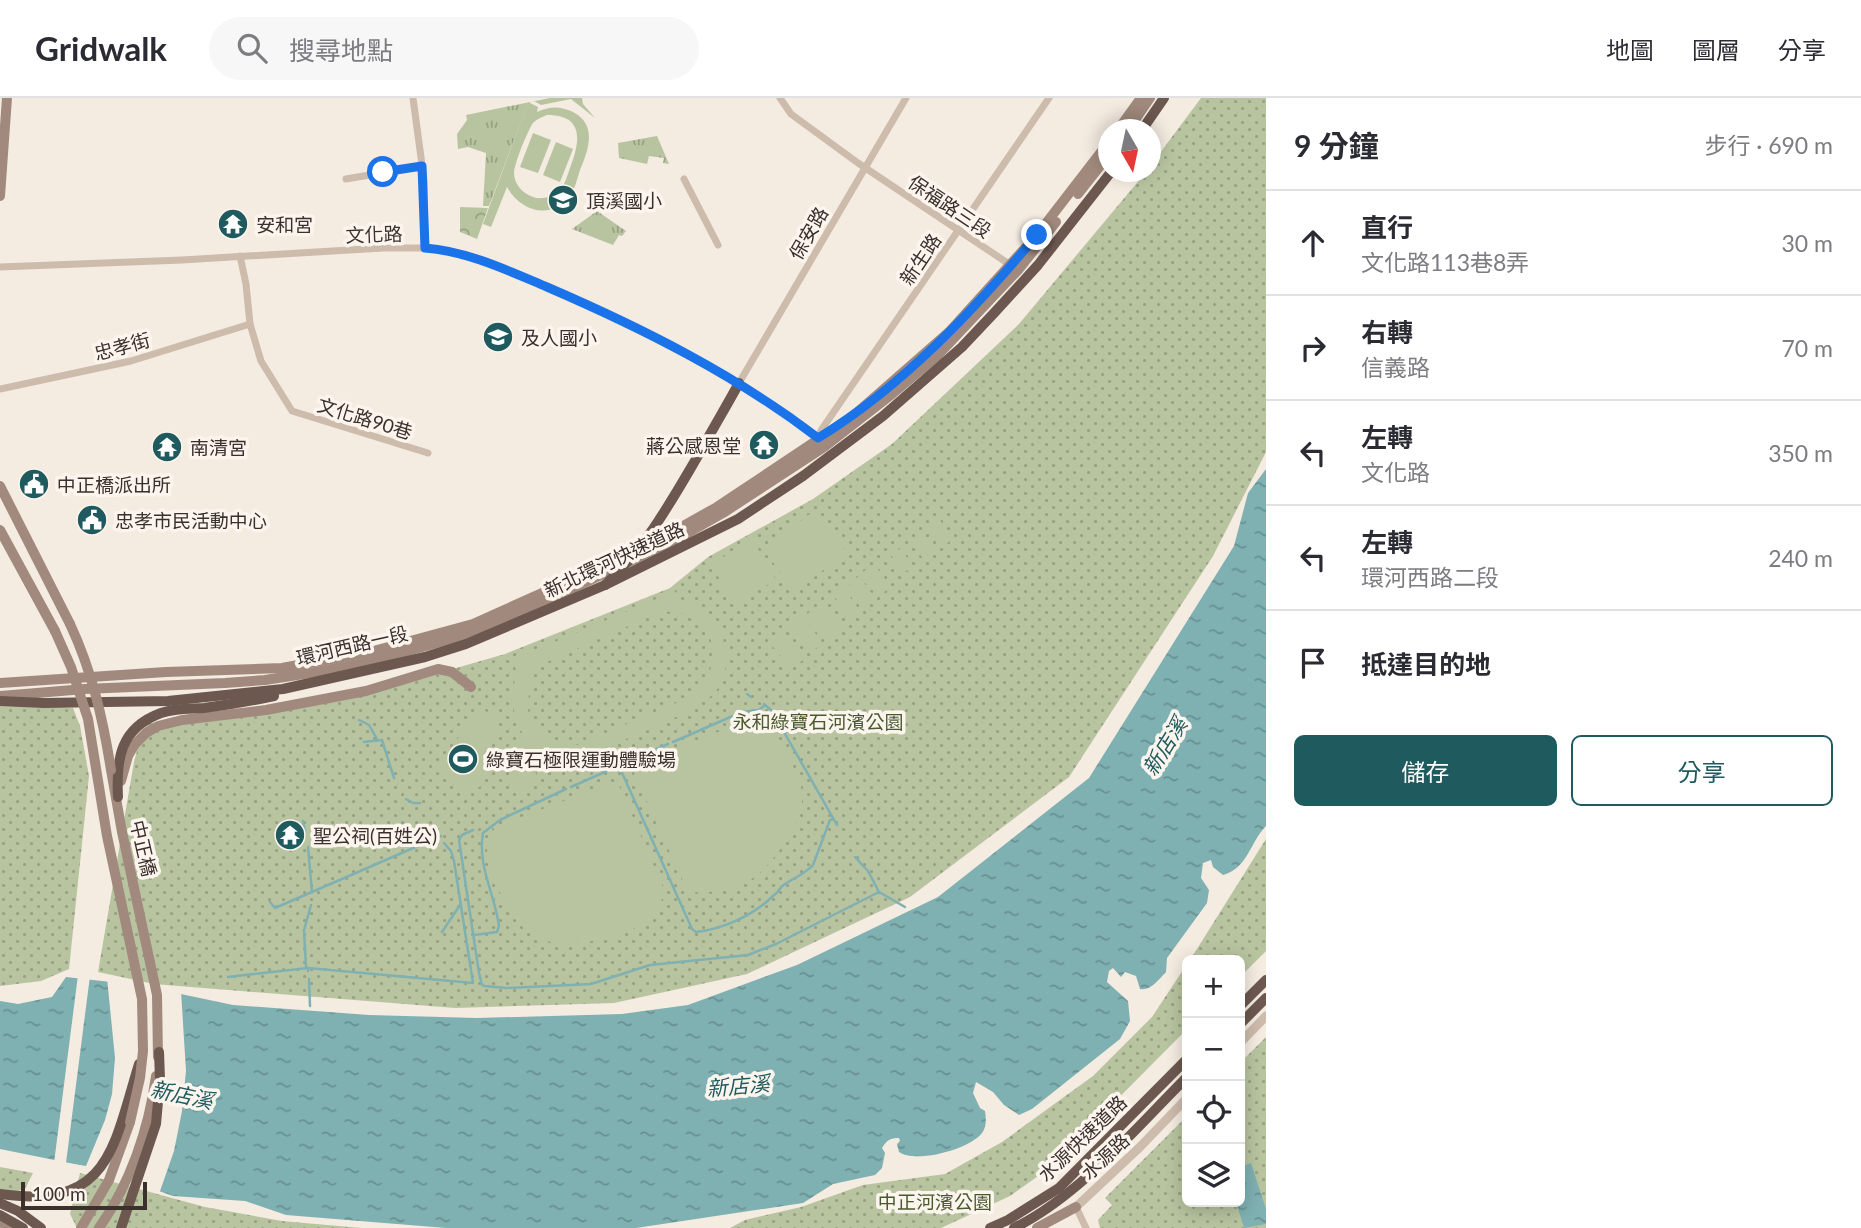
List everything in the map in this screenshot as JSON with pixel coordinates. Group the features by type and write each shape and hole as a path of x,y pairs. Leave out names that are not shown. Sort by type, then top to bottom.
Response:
{"highway":[{"path":"1150,119 1164,98"},
{"name":"新北環河快速道路","path":"0,698 44,703 120,701 207,698 282,689 425,657 466,644 605,585 738,519 803,476 883,416 962,347 995,312 1038,265 1103,182"},
{"path":"605,585 626,566 645,540 683,481 739,383"},
{"path":"118,797 117,771 125,740 136,729 162,713 244,703 282,695 384,673 425,657"},
{"path":"1245,1001 1266,980"},
{"path":"1245,1019 1266,998"},
{"path":"0,1194 26,1198 49,1197 74,1190 93,1178 107,1159 116,1139 143,1051"},
{"path":"121,1228 156,1124 160,1079 159,1052"},
{"name":"水源快速道路","path":"990,1228 1008,1220 1059,1188 1182,1064"},
{"name":"水源快速道路","path":"1014,1228 1030,1220 1088,1176 1183,1081"},
{"path":"0,1203 18,1211 41,1228"},
{"path":"0,1214 23,1228"}],"main road":[{"path":"0,196 7,98"},
{"path":"1126,119 1141,98"},
{"path":"1136,119 1150,98"},
{"path":"1015,267 1098,156"},
{"path":"821,443 949,332 1015,267 1098,168"},
{"name":"環河西路一段","path":"0,683 166,672 282,668 370,652 473,624 683,526 821,443"},
{"name":"環河西路一段","path":"0,698 265,680 364,663 466,635 679,538 723,513 821,443"},
{"name":"中正橋","path":"0,486 70,624 96,692 122,832 158,995 159,1052 144,1131 123,1188 99,1228"},
{"name":"中正橋","path":"0,530 55,631 71,667 88,719 107,836 142,999 143,1051 130,1122 109,1180 81,1228"},
{"path":"122,832 118,797 128,756 135,744 158,726 366,691 438,669 452,673 471,687"},
{"name":"水源路","path":"1037,1228 1076,1207"},
{"path":"0,1222 12,1228"}],"street":[{"path":"413,98 422,166 425,248"},
{"name":"保福路三段","path":"780,98 791,114 1015,267"},
{"name":"保安路","path":"739,383 906,98"},
{"name":"新生路","path":"821,443 822,429 1049,98"},
{"path":"346,179 422,166"},
{"path":"684,180 718,245"},
{"name":"文化路","path":"0,267 425,248 458,253 574,299 649,335 739,383 790,416 821,443"},
{"name":"文化路90巷","path":"240,256 250,324 261,361 292,411 428,453"},
{"name":"忠孝街","path":"0,389 131,361 250,324"},
{"path":"1245,1038 1266,1016"},
{"name":"水源路","path":"1076,1207 1182,1103"},
{"path":"1076,1207 1086,1228"}],"green space":[{"path":"582,98 583,104 595,118 571,99 541,105 534,101"},
{"name":"永和綠寶石河濱公園","path":"1201,98 1266,98 1266,452 1213,556 1069,777 910,897 747,974 614,1003 455,1008 154,984 98,972 134,762 144,724 390,687 505,654 670,588 708,557 813,499 892,444 1019,324 1138,182 1161,182 1161,152"},
{"path":"528,102 538,107 537,112 559,108 581,117 588,131 588,147 570,196 554,209 536,210 520,202 507,187 491,227 483,224","holes":["547,115 559,116 574,125 577,140 564,184 558,192 546,198 529,196 517,185 514,173 516,162 533,123"]},
{"path":"532,102 528,103 489,206 483,206 486,153 468,147 458,149 457,134 467,120 466,115"},
{"path":"533,133 551,140 538,173 520,167"},
{"path":"657,136 669,164 663,163 664,158 649,156 647,164 619,158 618,143"},
{"path":"556,142 573,149 560,182 543,175"},
{"path":"460,207 488,208 477,239 460,232"},
{"path":"597,211 626,231 622,236 619,235 613,245 572,229"},
{"path":"815,510 847,552 795,592 763,549"},
{"path":"940,520 953,539 943,546 930,527"},
{"path":"921,534 933,552 923,559 911,540"},
{"path":"753,540 776,580 734,604 711,564"},
{"path":"901,548 913,567 903,573 891,555"},
{"path":"874,564 891,587 881,594 864,571"},
{"path":"859,576 876,599 866,606 848,583"},
{"path":"844,589 861,612 851,620 834,596"},
{"path":"675,591 680,598 678,599 697,605 712,619 722,637 726,653 723,677 716,691 706,700 653,728 581,757 543,753 526,739 513,705 515,682 519,672 512,660","holes":["662,611 684,614 696,620 711,639 713,650 709,674 695,695 577,745 563,744 544,735 531,720 528,710 531,681 538,666"]},
{"path":"821,603 842,631 830,640 808,613"},
{"path":"802,616 823,643 810,653 789,626"},
{"path":"782,632 803,660 791,669 769,642"},
{"path":"0,703 73,708 80,726 89,776 69,969 41,981 0,986"},
{"name":"綠寶石極限運動體驗場","path":"484,711 498,718 499,723 484,751 480,786 474,792 468,793 435,770 474,716"},
{"path":"754,717 771,729 801,785 801,809 797,820 779,851 759,874 736,887 688,892 634,774 638,765"},
{"path":"522,741 540,783 518,792 500,750"},
{"path":"617,781 666,894 650,915 633,929 608,939 560,945 539,938 525,930 508,907 493,880 486,845 495,827"},
{"path":"1266,839 1266,951 1245,972 1245,955 1193,955"},
{"name":"中正河濱公園","path":"1182,972 1182,1034 1048,1169 1010,1196 941,1228 730,1228 745,1220 801,1207 863,1185 945,1174 1002,1142 1093,1076 1152,1017"},
{"path":"1266,1037 1266,1228 1100,1228 1098,1220 1112,1205 1105,1198 1182,1121 1182,1207 1245,1207 1245,1058"},
{"path":"0,1167 33,1173 25,1189 0,1193"},
{"path":"80,1173 205,1207 282,1221 361,1228 77,1228 70,1214"}],"water":[{"name":"新店溪","path":"1266,469 1266,826 1243,861 1231,872 1223,875 1213,867 1211,860 1203,863 1201,878 1209,890 1207,903 1167,958 1166,972 1154,984 1140,989 1136,976 1125,972 1121,977 1113,968 1109,971 1107,982 1128,1001 1130,1021 1120,1039 1032,1109 1019,1115 1004,1105 993,1092 976,1082 973,1093 980,1108 985,1111 985,1125 976,1139 955,1149 930,1155 907,1155 899,1152 899,1138 893,1138 882,1148 885,1153 882,1168 875,1175 833,1184 803,1203 636,1228 446,1228 286,1215 245,1201 173,1196 94,1168 0,1149 0,1001 18,1004 52,997 66,977 138,985 233,1005 369,1015 477,1018 622,1014 688,1005 797,965 938,897 1089,778 1234,546 1248,493"},
{"path":"1251,1163 1266,1209 1266,1224 1244,1228 1238,1207 1245,1207 1245,1165"}],"pier":[{"path":"78,975 90,976 66,1163 86,1166 105,1120 112,1094 115,1058 107,978 181,991 186,1071 182,1111 174,1151 159,1194 93,1171 54,1163"}],"waterway":[{"path":"747,694 751,697"},
{"path":"764,704 772,711 837,825"},
{"path":"673,742 742,712 759,710 765,705"},
{"path":"359,720 369,725 377,739"},
{"path":"364,742 382,740 394,778"},
{"path":"571,787 668,744"},
{"path":"619,766 692,929 696,932 717,928 748,915 813,865 830,820 833,819"},
{"path":"474,935 497,932 499,926 482,857 483,833 500,820 566,789"},
{"path":"406,799 420,803"},
{"path":"303,821 305,833"},
{"path":"473,830 462,835 459,840 479,973 482,985 485,986 506,988 591,984 650,965 748,955 776,944 879,892"},
{"path":"270,902 275,908 441,836"},
{"path":"308,968 473,983 454,861 451,851 444,843"},
{"path":"308,847 312,892"},
{"path":"855,857 868,871 879,892 905,907"},
{"path":"306,967 304,930 311,905"},
{"path":"442,932 460,905"},
{"path":"228,977 308,968 308,971"},
{"path":"309,979 310,1006"}],"place":[{"name":"頂溪國小","path":"563,200"},
{"name":"安和宮","path":"233,224"},
{"name":"及人國小","path":"498,337"},
{"name":"蔣公感恩堂","path":"764,445"},
{"name":"南清宮","path":"167,447"},
{"name":"中正橋派出所","path":"34,484"},
{"name":"忠孝市民活動中心","path":"92,520"},
{"name":"綠寶石極限運動體驗場","path":"463,759"},
{"name":"聖公祠(百姓公)","path":"290,835"}],"route":[{"path":"383,172 422,166 425,248 458,253 598,309 739,383 818,438 852,418 949,332 1037,235"}]}
